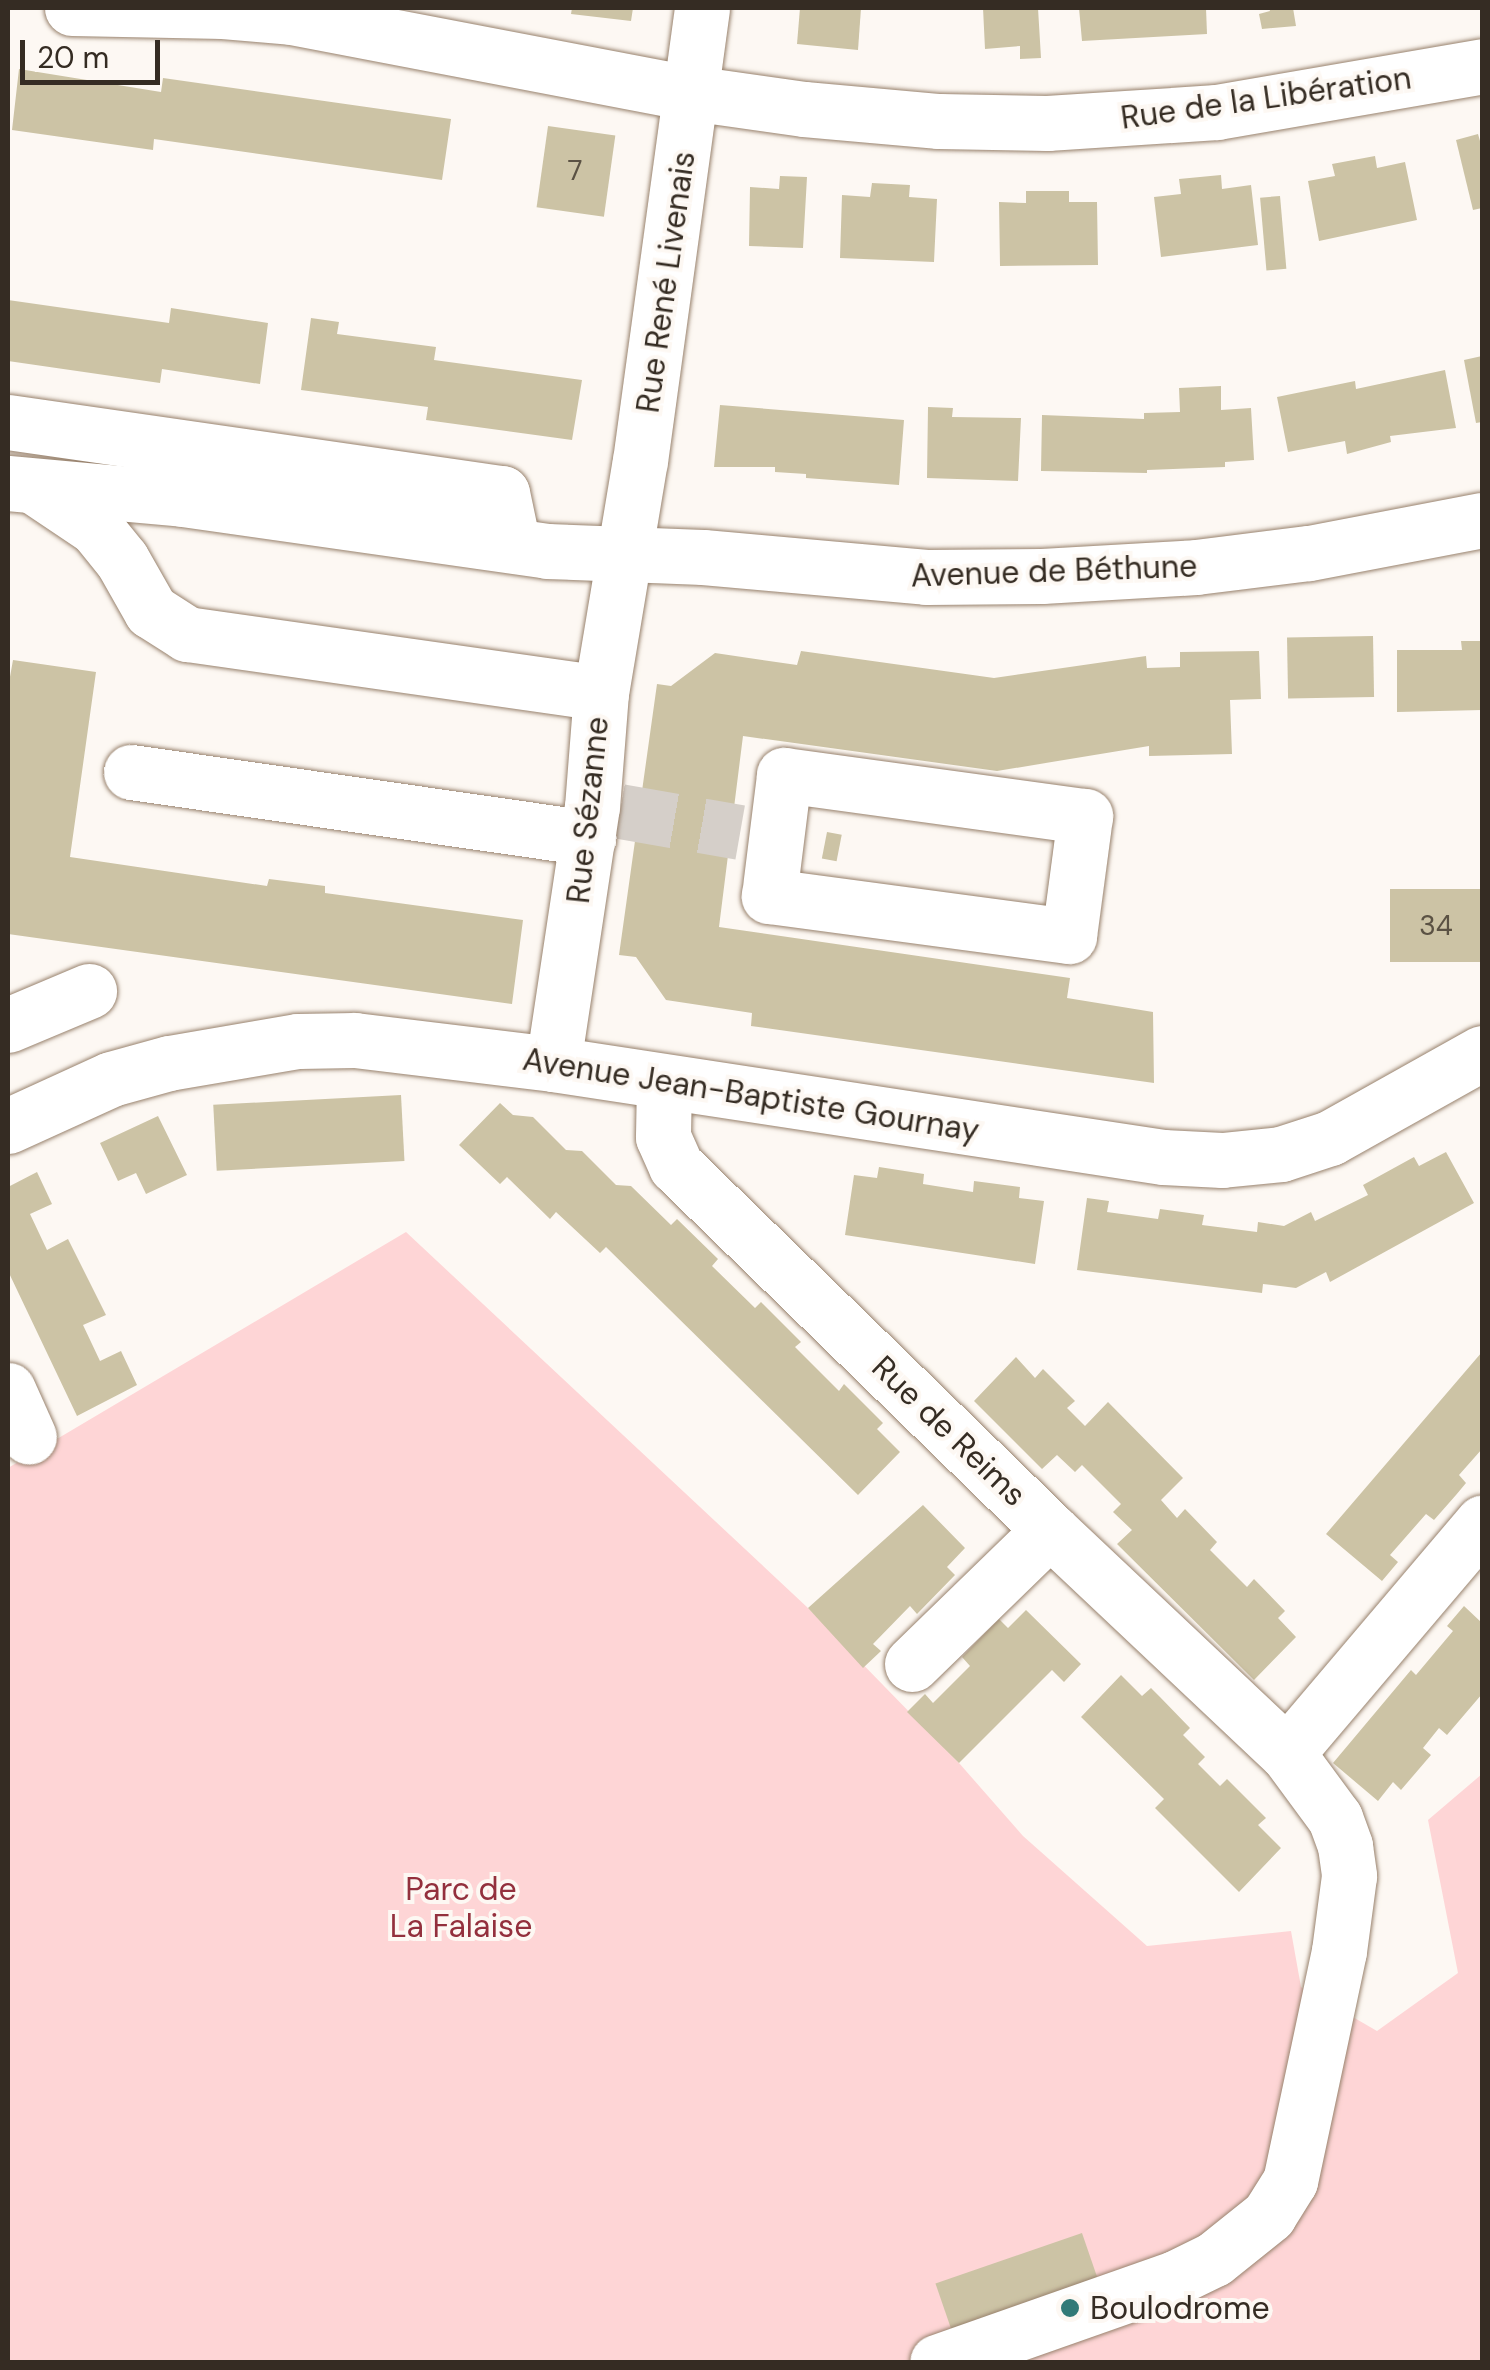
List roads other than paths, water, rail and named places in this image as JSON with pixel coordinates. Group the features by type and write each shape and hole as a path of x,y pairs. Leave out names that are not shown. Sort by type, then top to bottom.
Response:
{"street":[{"name":"Rue de la Libération","path":"72,8 224,11 308,20 691,93 898,119 1062,123 1218,112 1482,66"},
{"name":"Rue René Livenais","path":"624,555 702,8"},
{"path":"8,422 502,493 513,545"},
{"name":"Avenue de Béthune","path":"22,485 183,500 513,545 891,576 1042,576 1266,559 1482,520"},
{"path":"22,485 96,528 159,619 187,634 601,693"},
{"path":"139,589 140,548 146,527 167,504 183,500"},
{"name":"Rue Sézanne","path":"554,1064 600,819 601,693 624,555"},
{"path":"131,772 600,819"},
{"path":"784,775 1085,816 1069,936 768,896 758,836 784,775"},
{"path":"8,1025 89,991"},
{"name":"Avenue Jean-Baptiste Gournay","path":"8,1126 84,1090 142,1070 298,1042 380,1041 1162,1157 1222,1160 1281,1154 1330,1138 1482,1052"},
{"name":"Rue de Reims","path":"664,1083 663,1137 676,1166 1050,1530 1288,1753 1336,1818 1349,1876 1340,1950 1290,2181 1269,2215 1214,2259 1175,2278 937,2362"},
{"path":"1288,1753 1482,1523"},
{"path":"912,1664 1050,1530"}],"tunnel":[{"path":"620,811 740,832"}],"place":[{"name":"Boulodrome","path":"1070,2308"}],"park label":[{"name":"Parc de La Falaise","path":"461,1908"}]}
